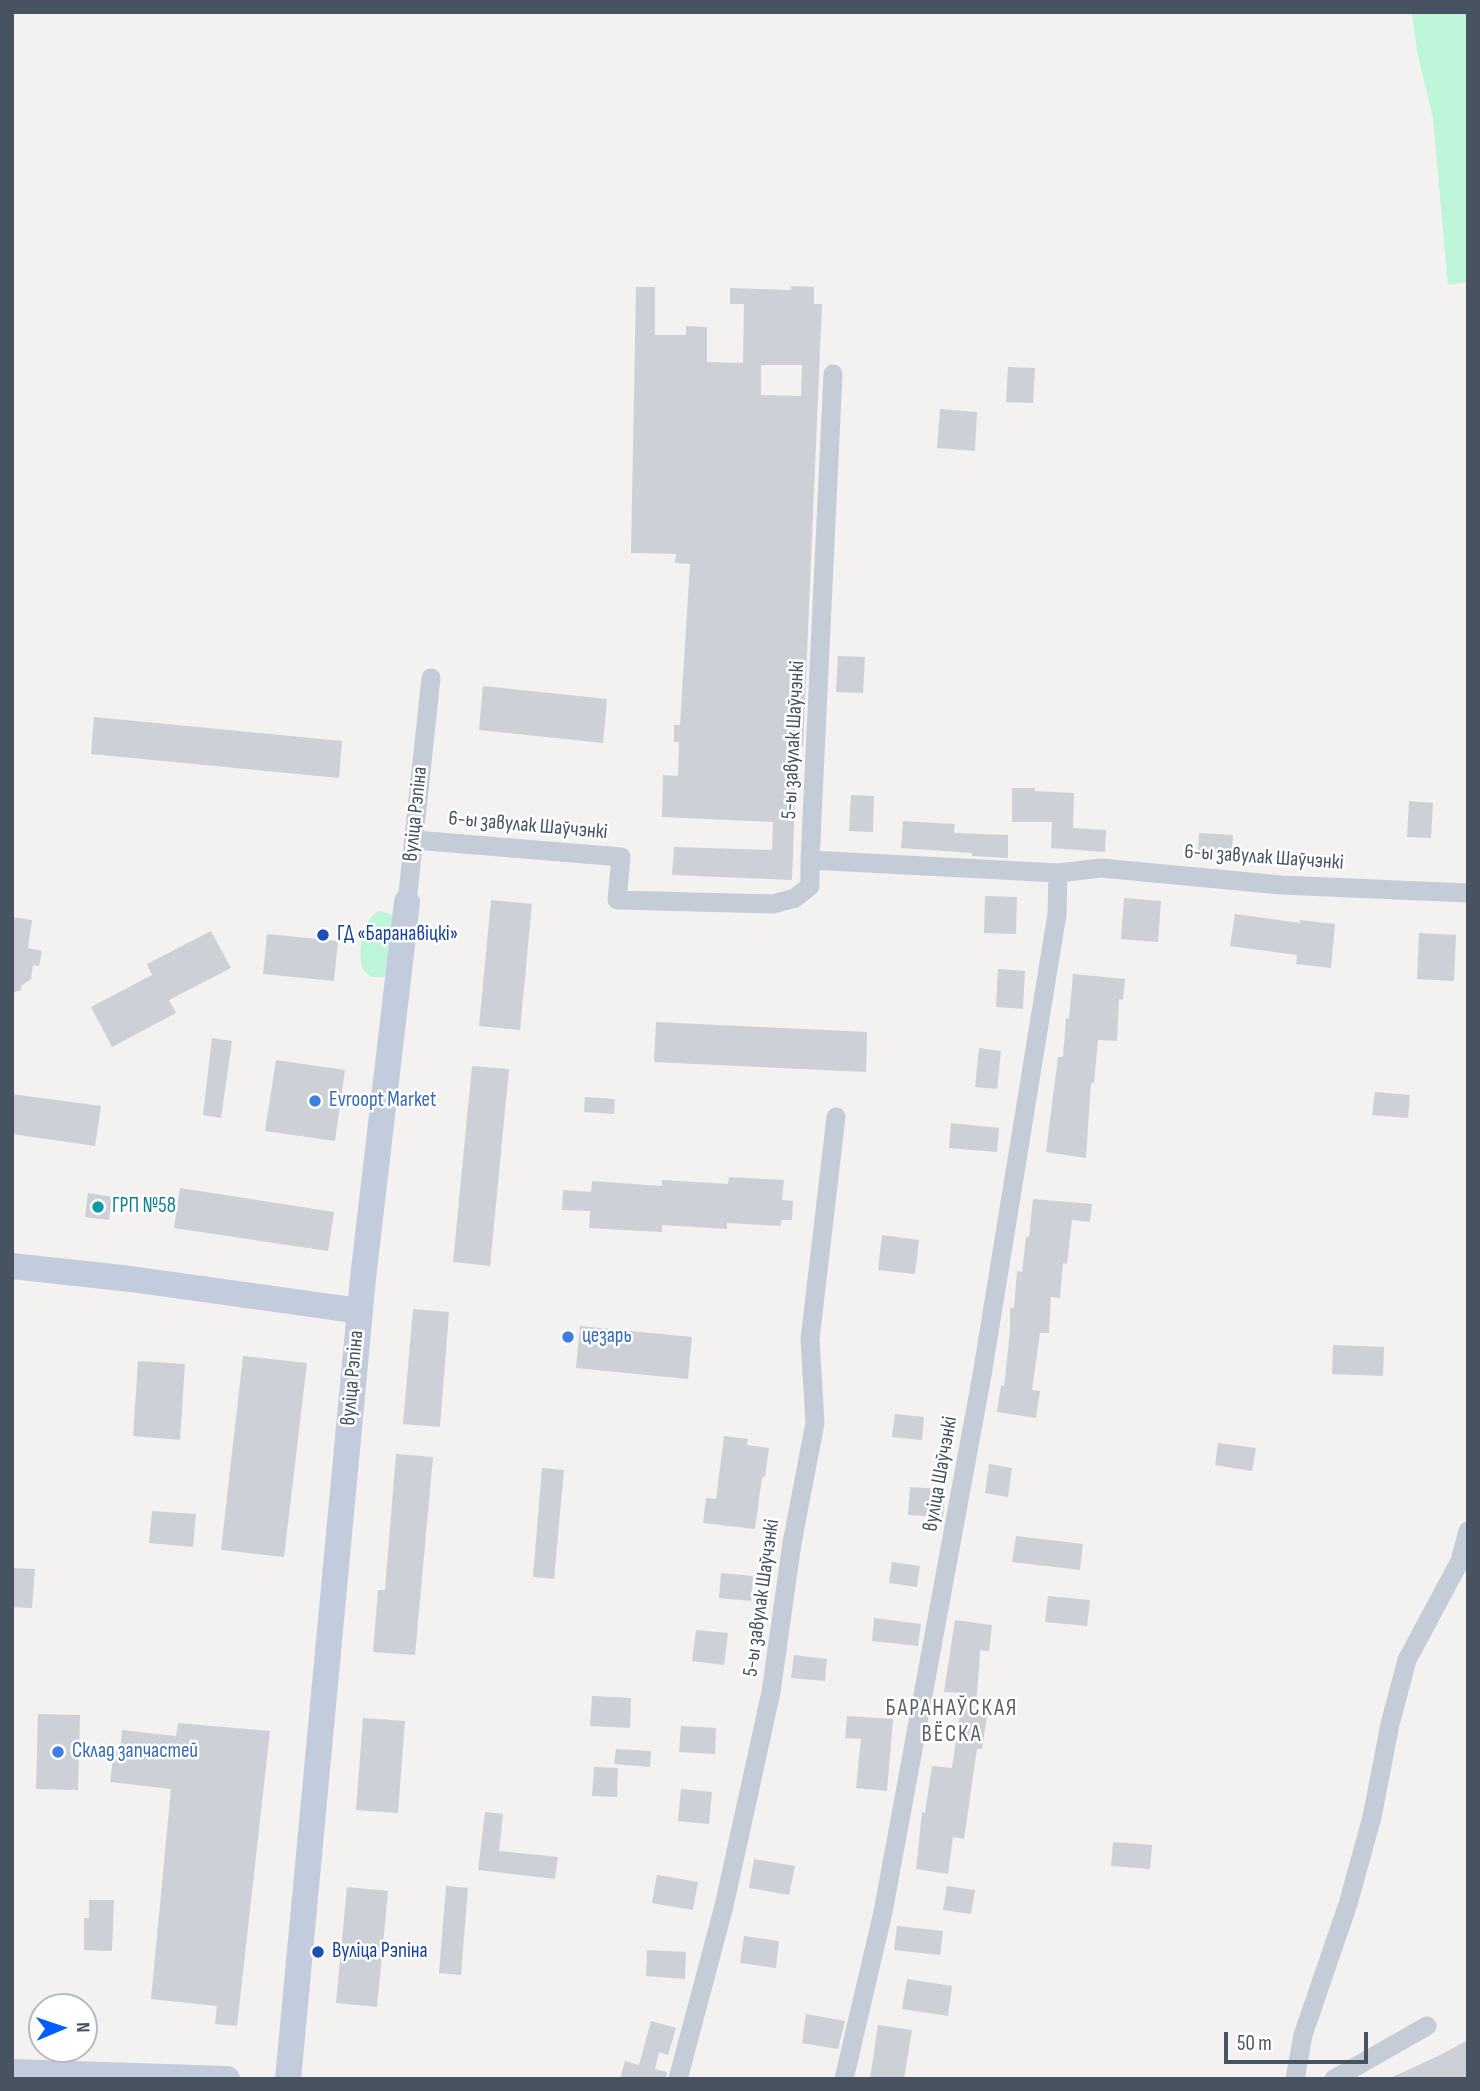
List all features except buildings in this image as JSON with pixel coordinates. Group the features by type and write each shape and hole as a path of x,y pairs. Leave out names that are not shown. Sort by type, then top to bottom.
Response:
{"street":[{"name":"5-ы завулак Шаўчэнкі","path":"810,860 833,374"},
{"name":"вуліца Рэпіна","path":"288,2079 360,1311 432,678"},
{"name":"6-ы завулак Шаўчэнкі","path":"415,840 621,856 617,901 774,904 795,898 810,886 810,860"},
{"path":"810,860 1058,873"},
{"name":"6-ы завулак Шаўчэнкі","path":"1058,873 1101,867 1281,885 1468,893"},
{"name":"вуліца Шаўчэнкі","path":"844,2079 883,1912 982,1375 1051,954 1057,914 1058,873"},
{"name":"5-ы завулак Шаўчэнкі","path":"678,2079 724,1906 768,1705 792,1544 815,1423 810,1339 836,1117"},
{"path":"12,1266 131,1279 360,1311"},
{"path":"1295,2079 1303,2035 1348,1904 1372,1817 1390,1724 1407,1661 1460,1561 1468,1531"},
{"path":"1334,2079 1427,2026"},
{"path":"12,2071 226,2079"}],"green space":[{"path":"1412,12 1468,12 1468,284 1448,285 1433,119 1417,51"},
{"path":"380,911 393,915 385,977 372,977 364,971 362,964 362,938 369,921"}],"place":[{"name":"ГД «Баранавіцкі»","path":"323,935"},
{"name":"Evroopt Market","path":"315,1101"},
{"name":"ГРП №58","path":"98,1207"},
{"name":"цезарь","path":"568,1337"},
{"name":"Склад запчастей","path":"58,1752"},
{"name":"Вуліца Рэпіна","path":"318,1952"}],"district":[{"name":"БАРАНАЎСКАЯ ВЁСКА","path":"952,1722"}]}
